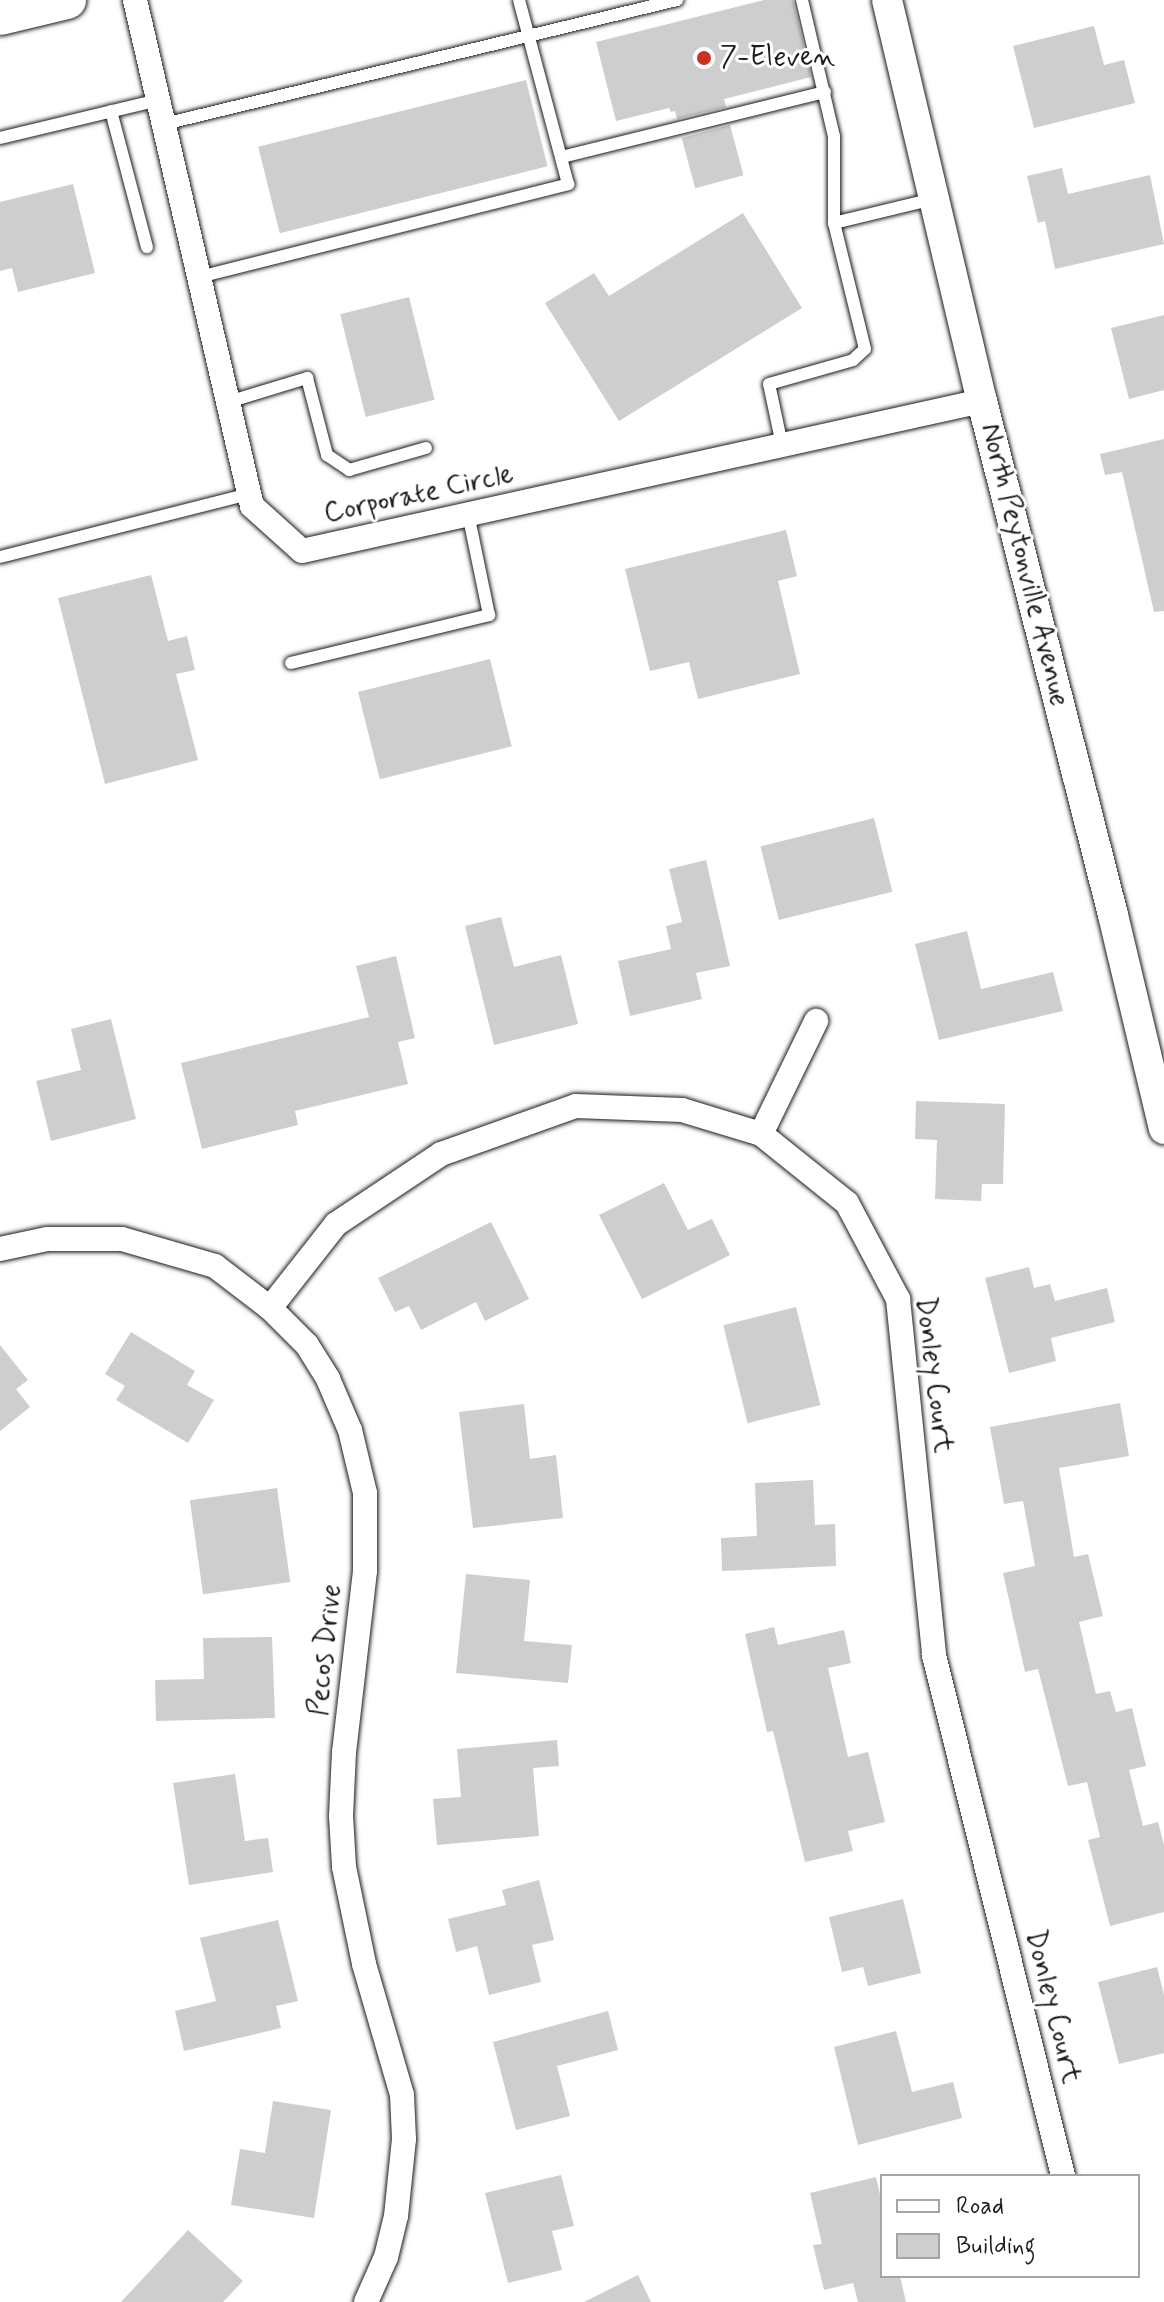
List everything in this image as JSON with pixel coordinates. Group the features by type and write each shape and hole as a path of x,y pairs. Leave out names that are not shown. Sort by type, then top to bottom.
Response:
{"main road":[{"path":"0,16 67,0"}],"street":[{"name":"Corporate Circle","path":"135,0 252,506 302,551 982,401"},
{"name":"North Peytonville Avenue","path":"887,0 982,401 1113,915 1164,1129"},
{"path":"761,1134 816,1021"},
{"name":"Donley Court","path":"270,1308 336,1224 441,1154 576,1106 682,1110 761,1134 847,1203 898,1299 934,1655 1063,2174"},
{"name":"Pecos Drive","path":"0,1249 47,1239 122,1239 215,1266 270,1308 307,1345 328,1379 350,1430 365,1493 365,1571 341,1816 344,1867 364,1964 402,2095 404,2139 390,2243 366,2302"}],"lane":[{"path":"199,277 568,184 519,0"},
{"path":"164,124 677,0"},
{"path":"782,445 769,384 853,360 865,349 834,223 834,136 802,0"},
{"path":"562,157 825,92"},
{"path":"0,138 158,100"},
{"path":"111,111 147,247"},
{"path":"834,223 934,198"},
{"path":"228,402 307,378 327,455 349,470 426,448"},
{"path":"0,557 249,494"},
{"path":"291,663 489,615 468,514"}],"building":[{"path":"764,0 793,0 811,77 724,99 726,107 677,119 675,111 671,112 669,108 616,121 596,42"},
{"path":"1094,26 1104,65 1124,60 1135,103 1034,128 1013,46"},
{"path":"526,80 548,166 280,233 258,147"},
{"path":"730,125 743,175 695,188 682,138"},
{"path":"1062,168 1068,194 1150,175 1164,244 1055,269 1045,221 1038,223 1027,176"},
{"path":"73,184 95,273 18,292 12,268 0,271 0,202"},
{"path":"743,213 802,308 619,421 545,303 594,273 609,296"},
{"path":"409,297 435,400 366,417 340,314"},
{"path":"1164,315 1164,390 1129,399 1111,328"},
{"path":"1164,439 1164,611 1154,612 1122,472 1105,475 1100,454"},
{"path":"786,530 797,576 778,581 800,674 698,699 689,662 650,671 625,569"},
{"path":"151,575 168,641 187,636 195,670 176,674 198,760 105,784 58,598"},
{"path":"490,659 512,746 380,779 358,692"},
{"path":"874,818 892,892 779,920 760,846"},
{"path":"706,860 730,966 696,973 702,999 630,1016 618,961 671,949 666,926 682,922 669,869"},
{"path":"501,917 514,967 561,955 578,1024 494,1045 465,926"},
{"path":"967,931 981,989 1053,972 1063,1011 939,1040 915,944"},
{"path":"396,956 415,1038 398,1042 408,1084 295,1111 298,1125 202,1149 181,1063 369,1017 356,966"},
{"path":"111,1019 136,1119 51,1141 36,1081 81,1070 71,1029"},
{"path":"916,1101 1005,1104 1003,1184 982,1184 981,1201 935,1199 937,1140 915,1139"},
{"path":"664,1183 688,1230 712,1219 730,1255 642,1299 599,1215"},
{"path":"491,1222 529,1299 485,1321 476,1302 421,1330 409,1306 395,1312 378,1278"},
{"path":"1029,1267 1034,1288 1050,1284 1055,1301 1107,1288 1115,1322 1051,1338 1056,1361 1009,1373 985,1278"},
{"path":"796,1307 820,1405 748,1423 723,1325"},
{"path":"131,1332 195,1371 187,1385 214,1400 188,1443 116,1400 125,1386 105,1374"},
{"path":"0,1345 28,1380 16,1389 30,1407 0,1431"},
{"path":"1120,1403 1129,1456 1059,1468 1074,1557 1088,1554 1103,1616 1079,1622 1096,1694 1110,1691 1116,1712 1132,1708 1146,1766 1129,1770 1143,1826 1158,1822 1164,1845 1164,1912 1110,1926 1088,1840 1100,1837 1087,1782 1068,1786 1038,1669 1025,1672 1003,1573 1035,1566 1023,1501 1004,1504 990,1427"},
{"path":"524,1404 530,1459 556,1455 563,1518 473,1528 459,1412"},
{"path":"813,1480 815,1525 835,1524 836,1566 722,1571 721,1538 757,1536 755,1483"},
{"path":"277,1488 290,1582 203,1594 190,1500"},
{"path":"466,1574 530,1580 524,1641 572,1645 568,1683 456,1673"},
{"path":"774,1627 778,1645 844,1630 851,1663 828,1668 848,1757 868,1752 885,1822 848,1831 853,1851 805,1862 773,1731 767,1732 745,1634"},
{"path":"272,1637 275,1718 156,1721 155,1680 204,1679 203,1638"},
{"path":"557,1740 559,1766 533,1768 539,1836 437,1845 433,1799 461,1797 457,1749"},
{"path":"235,1774 245,1841 268,1838 273,1872 189,1885 173,1783"},
{"path":"539,1880 554,1940 532,1945 541,1982 489,1995 477,1946 456,1952 448,1919 506,1905 502,1890"},
{"path":"903,1899 921,1973 868,1986 863,1967 842,1972 829,1917"},
{"path":"278,1920 298,2001 276,2006 281,2028 184,2051 175,2011 216,2001 200,1938"},
{"path":"1157,1967 1164,1995 1164,2053 1119,2064 1098,1982"},
{"path":"608,2011 618,2050 557,2066 570,2116 516,2130 493,2042"},
{"path":"896,2031 912,2092 953,2082 962,2118 858,2145 834,2047"},
{"path":"273,2101 331,2110 314,2218 231,2205 240,2149 265,2153"},
{"path":"561,2175 574,2226 552,2231 562,2270 508,2283 485,2193"},
{"path":"876,2177 880,2194 880,2278 900,2278 906,2302 858,2302 853,2283 824,2290 813,2245 822,2244 810,2193"},
{"path":"188,2230 243,2281 223,2302 121,2302"},
{"path":"638,2275 651,2302 584,2302"}],"place":[{"name":"7-Eleven","path":"704,58"}]}
